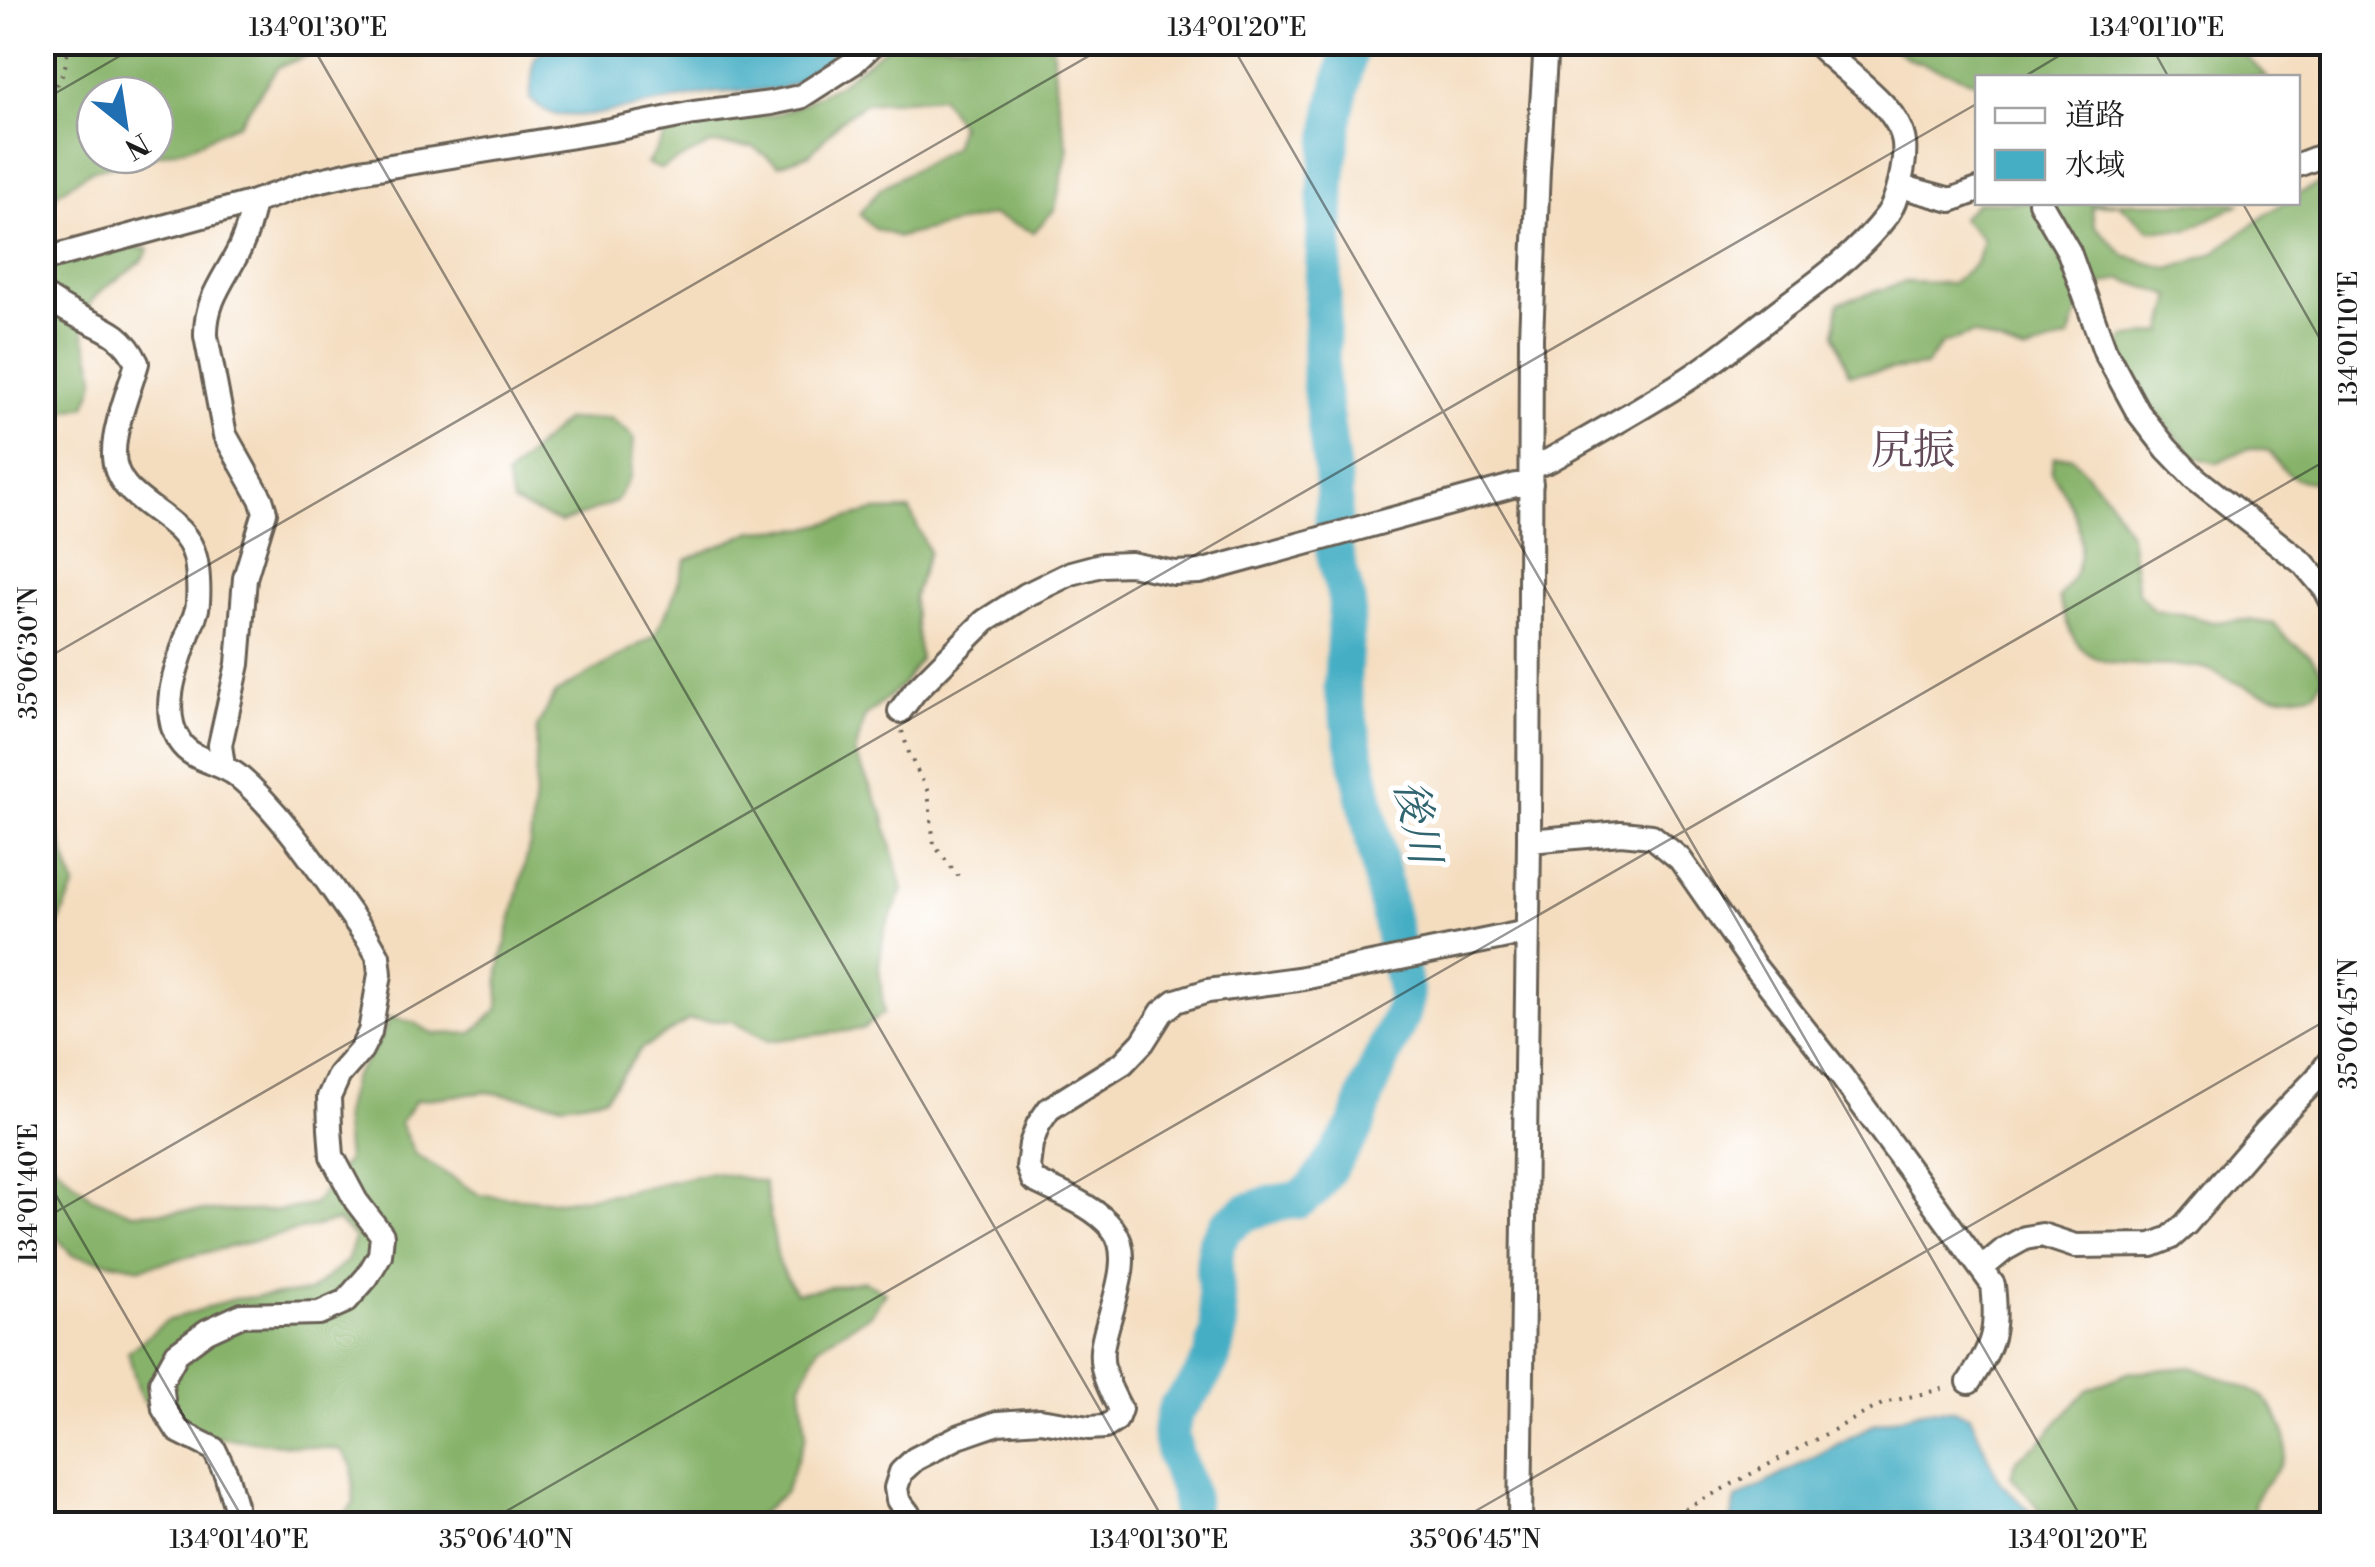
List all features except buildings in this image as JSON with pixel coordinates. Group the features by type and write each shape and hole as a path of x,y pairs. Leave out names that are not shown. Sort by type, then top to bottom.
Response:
{"street":[{"path":"42,260 360,171 694,113 771,104 800,96 853,64 875,42"},
{"path":"1520,1524 1531,337 1546,42"},
{"path":"900,711 985,621 1026,595 1071,574 1116,564 1200,572 1516,485 1550,460 1691,377 1815,284 1863,242 1889,213 1900,186 1904,143 1888,107 1815,42"},
{"path":"2300,164 2332,152"},
{"path":"1900,186 1951,200 1975,191"},
{"path":"223,766 220,745 238,664 245,578 265,512 225,435 206,319 212,297 241,246 254,202"},
{"path":"2042,205 2068,252 2105,351 2138,412 2195,478 2304,564 2332,602"},
{"path":"42,295 119,336 137,363 114,448 114,466 128,490 167,520 189,542 195,556 198,604 172,689 170,710 180,744 238,776 271,809 378,956 380,974 370,1032 361,1050 339,1075 329,1097 332,1156 356,1201 382,1235 380,1255 346,1301 319,1313 242,1315 207,1331 177,1353 161,1382 164,1409 178,1431 214,1449 235,1505 231,1524"},
{"path":"1528,842 1621,833 1652,836 1680,859 1755,967 1842,1077 1993,1286 1996,1318 1987,1355 1969,1382"},
{"path":"916,1524 898,1500 896,1488 902,1472 916,1459 958,1436 998,1423 1040,1420 1105,1427 1116,1420 1120,1410 1104,1373 1102,1351 1122,1268 1122,1245 1114,1230 1096,1213 1033,1180 1028,1167 1030,1144 1049,1109 1123,1064 1162,1012 1176,1001 1527,932"},
{"path":"1982,1268 2006,1249 2026,1238 2042,1235 2075,1246 2152,1244 2170,1238 2332,1058"}],"path":[{"path":"42,102 67,68 68,42"},
{"path":"900,711 910,756 928,792 934,845 958,876"},
{"path":"1657,1524 1884,1402 1969,1382"}],"green space":[{"path":"43,42 435,42 404,53 330,47 278,67 239,123 175,151 175,75 75,75 75,175 84,175 55,195 43,234"},
{"path":"891,43 1052,43 1056,91 1068,149 1055,209 1034,232 992,215 899,237 875,229 859,214 881,188 953,147 960,125 941,97 865,103 840,121 810,154 779,165 753,147 711,144 660,169 647,164 667,133 713,120 773,115 796,107 839,84"},
{"path":"1885,43 2241,43 2245,55 2265,75 1975,75 1975,81 1909,59"},
{"path":"2327,180 2332,183 2332,483 2295,478 2269,451 2249,448 2216,463 2195,457 2116,362 2124,338 2163,332 2172,296 2121,279 2086,290 2069,338 2025,353 1973,334 1942,344 1925,366 1849,374 1835,333 1839,303 1905,282 1952,283 1976,263 1983,239 1961,218 1975,204 2104,205 2091,207 2095,226 2125,256 2170,269 2212,254 2279,205 2300,205 2300,193"},
{"path":"2120,205 2238,205 2187,230 2149,230"},
{"path":"120,245 149,249 137,265 101,291 88,308 84,336 94,366 94,383 86,406 63,411 43,401 42,265"},
{"path":"610,418 634,437 631,475 616,502 561,523 513,503 506,477 565,420"},
{"path":"2071,456 2109,499 2130,535 2138,592 2154,610 2213,622 2248,620 2274,624 2310,655 2324,675 2315,692 2270,695 2203,668 2114,663 2085,651 2070,630 2059,598 2076,570 2080,543 2076,518 2051,472 2054,457"},
{"path":"910,510 929,552 913,598 920,660 902,685 864,718 855,754 883,814 903,890 884,931 879,966 884,1013 862,1029 768,1041 731,1021 689,1020 641,1049 605,1097 564,1104 487,1092 416,1100 400,1123 415,1154 480,1195 559,1201 620,1193 712,1172 764,1182 779,1265 796,1293 864,1281 885,1292 872,1313 819,1346 801,1384 806,1436 785,1492 749,1524 337,1524 354,1503 352,1465 341,1450 213,1437 159,1424 139,1393 128,1352 166,1321 233,1299 309,1292 347,1261 355,1238 338,1221 141,1268 72,1255 43,1221 42,1143 45,1156 91,1197 132,1213 272,1211 313,1205 347,1160 343,1117 353,1078 390,1018 413,1022 434,1034 472,1033 498,1009 499,971 530,843 537,727 556,693 654,636 686,560 753,531 807,528 874,511"},
{"path":"56,827 75,886 43,959 43,835"},
{"path":"2191,1367 2258,1394 2270,1404 2279,1420 2285,1455 2256,1497 2257,1524 2059,1524 2044,1515 2011,1476 2016,1459 2038,1444 2087,1390 2130,1372"}],"water":[{"path":"550,42 822,43 834,61 807,79 779,89 712,93 588,116 556,115 530,99 534,59"},
{"path":"1929,1409 1970,1415 2000,1482 2042,1524 1730,1524 1736,1499 1875,1424"}],"waterway":[{"name":"後川","path":"1190,1524 1189,1494 1170,1433 1176,1409 1197,1385 1212,1358 1219,1329 1216,1243 1227,1226 1247,1212 1298,1200 1314,1189 1356,1127 1406,995 1342,686 1347,602 1333,546 1334,488 1320,381 1327,180 1335,112 1351,42"}],"district":[{"name":"尻振","path":"1913,451"}]}
